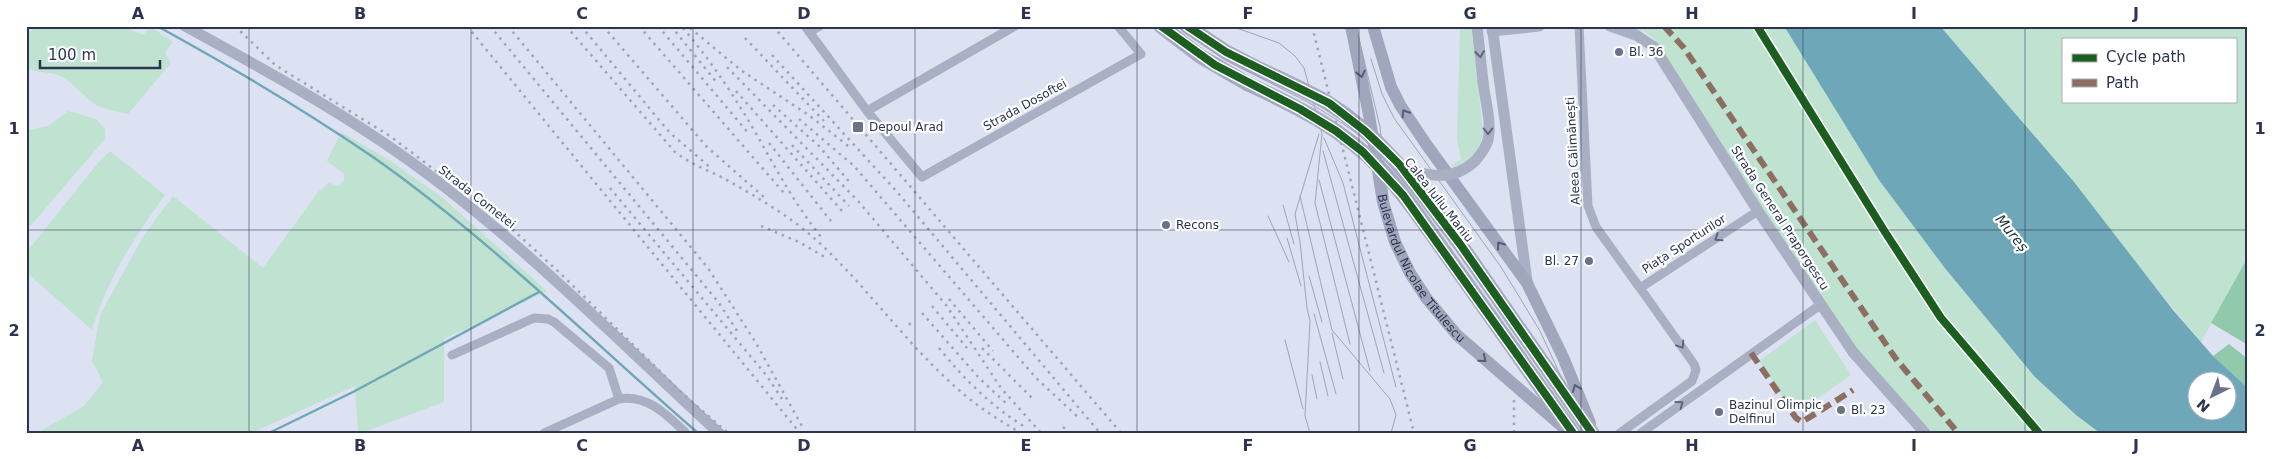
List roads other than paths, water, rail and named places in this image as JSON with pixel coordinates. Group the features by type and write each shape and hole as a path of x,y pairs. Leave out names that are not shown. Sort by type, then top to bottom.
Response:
{"main road":[{"name":"Calea Iuliu Maniu","path":"1161,26 1200,56 1248,84 1310,114 1363,152 1403,195 1573,433"},
{"name":"Calea Iuliu Maniu","path":"1186,26 1211,43 1253,66 1328,103 1365,131 1400,165 1460,244 1593,433"},
{"name":"Bulevardul Nicolae Titulescu","path":"1351,26 1369,115 1380,191 1390,228 1410,273 1427,299 1457,335 1548,413 1568,433"},
{"path":"1373,26 1391,87 1400,105 1527,283 1563,357 1593,433"}],"street":[{"name":"Strada Cometei","path":"185,26 384,143 459,199 556,280 719,433"},
{"path":"820,26 807,29 867,111 1015,26"},
{"name":"Strada Dosoftei","path":"867,111 922,177 1141,54 1118,26"},
{"path":"1400,165 1427,175 1441,176 1463,170 1474,162 1486,146 1489,133 1477,26"},
{"path":"1527,283 1522,259 1492,28 1539,26"},
{"name":"Aleea Călimănești","path":"1579,26 1588,206 1596,228 1640,288"},
{"name":"Strada General Praporgescu","path":"1610,26 1636,35 1654,47 1820,305 1853,352 1925,433"},
{"name":"Piața Sporturilor","path":"1620,433 1692,381 1696,370 1694,364 1640,288 1758,211"},
{"path":"1641,433 1653,429 1820,305"},
{"path":"452,355 534,318 548,319 609,368 619,399"},
{"path":"544,433 619,399 632,397 649,403 665,414 686,433"},
{"path":"1643,416 1653,429"}],"water":[{"name":"Mureș","path":"1784,26 1940,26 2074,182 2173,310 2213,356 2230,372 2186,372 2186,422 2236,422 2236,377 2248,388 2248,433 2100,433 2076,415 2034,376 1944,267 1879,180"}],"waterway":[{"path":"157,26 294,105 373,157 415,188 498,255 698,433"},
{"path":"269,433 353,392 539,292"}],"tram line":[{"path":"1176,26 1225,60 1306,101 1342,123 1359,135 1393,167 1455,248 1587,433"},
{"path":"1231,26 1279,43 1295,56 1304,68 1322,134 1315,203 1350,344"},
{"path":"1356,26 1380,127 1391,223 1405,257 1423,287 1448,320 1477,350 1575,433"},
{"path":"1371,59 1382,94 1394,118 1501,267 1540,331 1577,411"},
{"path":"1310,433 1305,416 1310,321 1295,214 1319,134"},
{"path":"1324,138 1343,183 1396,387"},
{"path":"1323,151 1384,373"},
{"path":"1319,180 1370,371"},
{"path":"1300,196 1332,330 1390,399 1396,415 1391,433"},
{"path":"1283,205 1294,244"},
{"path":"1268,216 1289,262"},
{"path":"1287,238 1301,286"},
{"path":"1309,276 1322,322"},
{"path":"1314,314 1336,394"},
{"path":"1332,333 1343,379"},
{"path":"1285,340 1303,409"},
{"path":"1320,362 1328,396"},
{"path":"1312,375 1317,399"}],"railway":[{"path":"235,26 275,65 390,136 511,228 562,275 682,393 728,433"},
{"path":"467,26 800,433"},
{"path":"490,26 719,303 739,334"},
{"path":"508,26 708,268 756,343 803,428"},
{"path":"566,26 675,152 759,199 814,238 950,382 1002,422 1021,433"},
{"path":"581,26 670,133 711,168"},
{"path":"603,26 706,146 765,198"},
{"path":"639,26 784,193"},
{"path":"658,26 750,135"},
{"path":"671,26 718,84"},
{"path":"773,26 1121,433"},
{"path":"1312,26 1414,433"},
{"path":"683,28 713,66 731,93 795,201 822,238"},
{"path":"690,28 742,71 810,116 852,149"},
{"path":"745,38 824,121"},
{"path":"772,55 898,193 1100,433"},
{"path":"727,67 858,201 946,305 1001,388 1041,433"},
{"path":"736,91 842,211"},
{"path":"773,105 819,146 852,185"},
{"path":"799,119 854,166 1036,378 1079,418"},
{"path":"769,143 831,221"},
{"path":"792,145 849,206"},
{"path":"610,188 767,376 782,399"},
{"path":"761,226 799,242 828,259"},
{"path":"949,299 993,351"},
{"path":"932,306 967,348"},
{"path":"922,313 979,378 1008,405"},
{"path":"909,323 913,328"},
{"path":"939,348 979,391 1025,427"},
{"path":"982,348 1033,399"},
{"path":"1514,400 1514,433"},
{"path":"1063,427 1070,433"}],"place":[{"name":"Bl. 36","path":"1619,52"},
{"name":"Depoul Arad","path":"858,127"},
{"name":"Recons","path":"1166,225"},
{"name":"Bl. 27","path":"1589,261"},
{"name":"Bl. 23","path":"1841,410"},
{"name":"Bazinul Olimpic Delfinul","path":"1719,412"}]}
